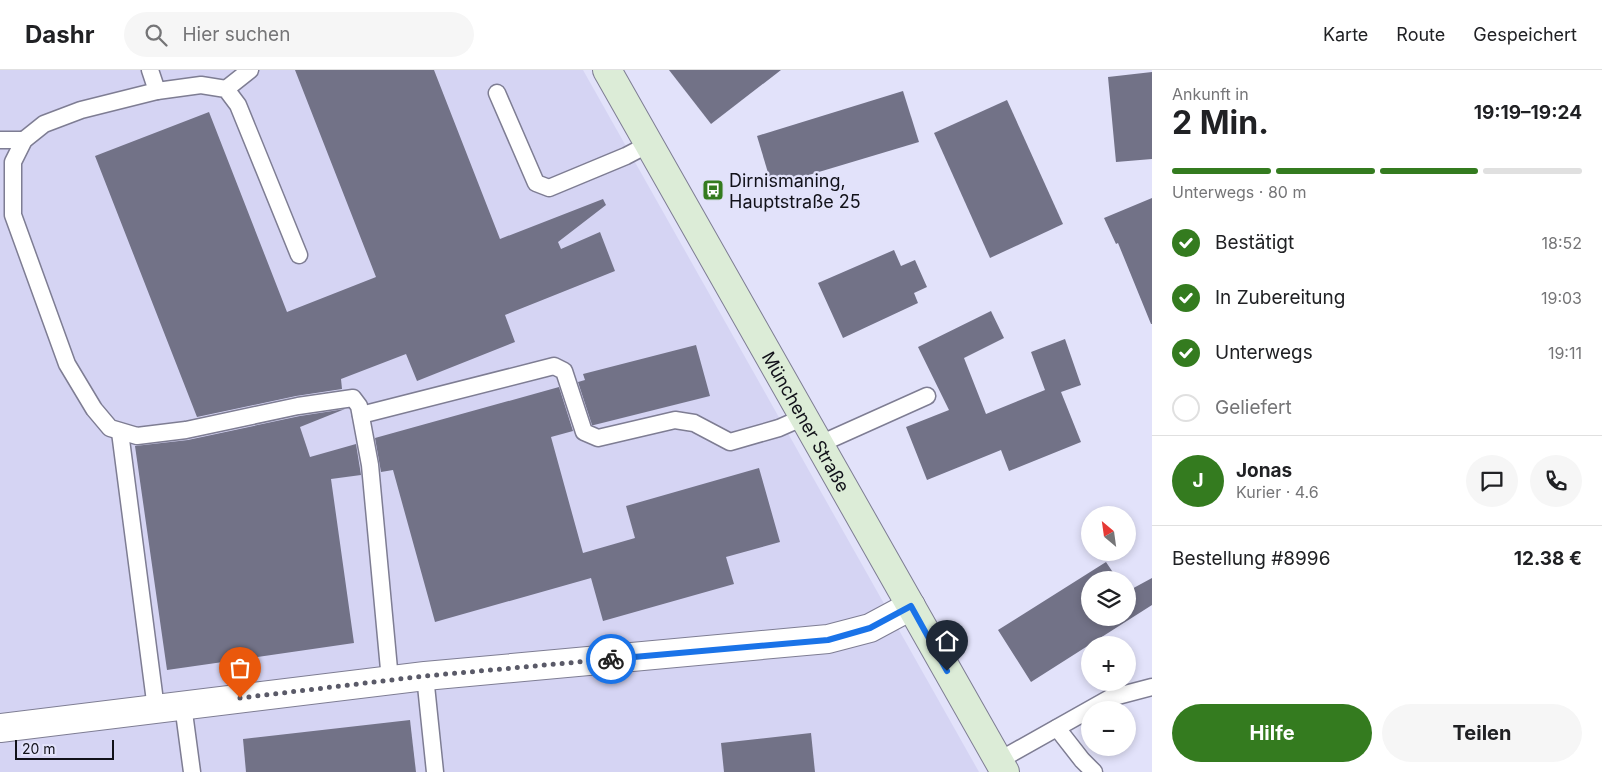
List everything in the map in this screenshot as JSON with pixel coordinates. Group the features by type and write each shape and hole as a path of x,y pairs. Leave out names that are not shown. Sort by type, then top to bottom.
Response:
{"main road":[{"name":"Münchener Straße","path":"608,70 1001,766"}],"street":[{"path":"0,728 425,676 828,640 870,628 911,606"}],"lane":[{"path":"150,70 157,91"},
{"path":"226,89 250,70"},
{"path":"299,255 238,105 226,89 201,85 157,91 81,110 44,124 24,140 14,162 13,215 67,364 94,410 110,428 138,436 186,430 298,406 352,398 358,406 370,465 390,680"},
{"path":"497,93 536,183 549,188 626,156 649,144"},
{"path":"0,140 24,140"},
{"path":"360,414 554,366 564,371 584,432 598,438 675,420 694,423 730,442 779,428 804,417"},
{"path":"820,444 927,396"},
{"path":"120,432 156,708"},
{"path":"425,676 435,772"},
{"path":"1001,766 1057,728 1110,698 1152,687"},
{"path":"183,705 192,772"},
{"path":"1057,728 1094,772"}],"shaded area":[{"path":"0,70 583,70 979,772 0,772"}],"building":[{"path":"295,70 434,70 500,239 603,199 606,205 558,242 561,249 600,232 615,271 505,315 515,342 417,381 406,354 341,379 342,389 296,396 197,417 95,156 209,112 287,312 376,277"},
{"path":"669,70 781,70 711,124"},
{"path":"1152,72 1152,159 1116,162 1108,77"},
{"path":"903,91 919,142 772,186 757,136"},
{"path":"1007,100 1063,224 990,258 934,133"},
{"path":"1152,198 1151,324 1118,243 1116,244 1104,218"},
{"path":"894,250 901,266 915,260 927,287 914,293 918,303 843,338 818,283"},
{"path":"991,311 1004,338 964,358 986,414 1045,390 1031,352 1065,339 1081,385 1061,392 1081,442 1009,471 1001,450 927,480 906,427 949,410 918,347"},
{"path":"696,345 710,396 592,425 578,382 585,380 583,374"},
{"path":"559,387 573,431 551,437 583,553 635,538 626,506 759,468 780,542 726,557 734,584 603,621 591,578 435,622 393,470 381,472 375,438"},
{"path":"345,409 300,427 310,457 356,444 361,475 331,479 354,643 167,670 135,446 188,440 300,416"},
{"path":"1106,562 1112,571 1092,571"},
{"path":"1081,578 1081,626 1119,626 1103,636 1081,636 1081,650 1031,682 998,630"},
{"path":"1152,578 1152,605 1136,615 1136,587"},
{"path":"410,720 416,772 246,772 243,739"},
{"path":"811,733 815,772 724,772 721,743"}],"way so far":[{"path":"240,698 425,676 611,659"}],"place":[{"name":"Dirnismaning, Hauptstraße 25","path":"713,190"}],"route":[{"path":"611,659 828,640 870,628 911,606 947,671"}]}
